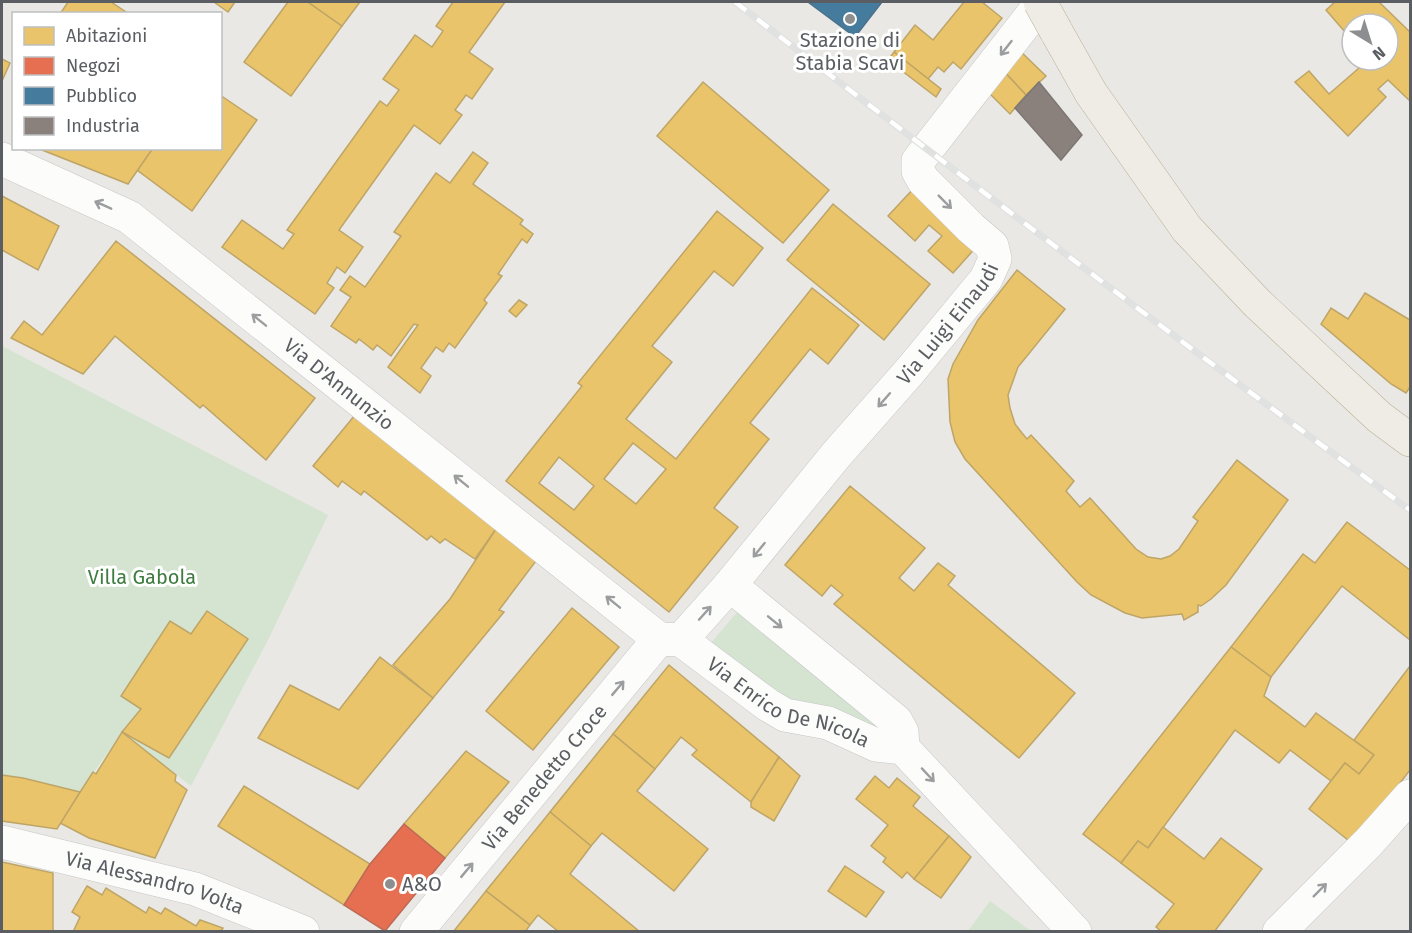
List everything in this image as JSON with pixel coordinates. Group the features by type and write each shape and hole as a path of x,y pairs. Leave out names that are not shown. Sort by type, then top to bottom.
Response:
{"highway":[{"path":"1041,2 1091,93 1187,229 1257,303 1379,417 1410,440"}],"street":[{"name":"Via Luigi Einaudi","path":"730,585 836,455 910,371 986,279 995,259 992,246 923,180 918,171 918,161 1041,2"},
{"name":"Via D'Annunzio","path":"2,159 129,217 670,639"},
{"name":"Via Benedetto Croce","path":"416,932 670,639 730,585"},
{"name":"Via Enrico De Nicola","path":"730,585 896,721 902,732 903,747 1075,932"},
{"name":"Via Enrico De Nicola","path":"670,639 785,715 828,723 876,745 903,747"},
{"path":"1279,932 1369,842 1410,796"},
{"name":"Via Alessandro Volta","path":"2,842 195,889 303,932"}],"green space":[{"name":"Villa Gabola","path":"2,346 328,515 267,642 191,786 122,732 80,792 2,777"},
{"path":"738,611 886,726 877,737 847,713 796,705 710,644"},
{"path":"990,901 1031,931 968,931"}],"building: Abitazioni":[{"path":"68,2 111,2 126,12 61,12"},
{"path":"214,2 235,2 228,12"},
{"path":"288,2 308,2 342,26 291,96 244,62"},
{"path":"308,2 360,2 342,26"},
{"path":"453,2 505,2 469,52 493,69 472,99 466,95 455,110 462,115 440,144 414,125 339,230 363,247 345,273 337,267 327,283 334,288 315,314 222,247 242,220 283,249 294,234 287,230 380,101 387,106 399,90 383,79 415,35 432,47 443,31 436,26"},
{"path":"964,2 982,2 1002,18 961,69 953,62 944,72 938,67 928,79 894,52 915,25 933,40"},
{"path":"1335,2 1379,2 1389,12 1340,12 1340,26 1326,10"},
{"path":"1400,22 1410,32 1410,101 1388,80 1378,89 1386,97 1348,136 1295,82 1309,71 1329,94 1354,72 1400,72"},
{"path":"1016,47 1046,76 1026,95 998,65"},
{"path":"894,52 941,89 936,97 888,60"},
{"path":"2,59 10,63 2,81"},
{"path":"998,65 1026,95 1010,114 984,88"},
{"path":"703,82 829,190 783,243 657,136"},
{"path":"222,96 257,120 192,211 137,170 152,150 222,150"},
{"path":"42,150 152,150 128,184"},
{"path":"473,152 488,163 473,184 523,220 520,224 533,234 527,243 522,239 498,274 502,276 484,300 487,303 455,348 449,343 443,352 436,347 421,368 431,376 420,393 388,367 418,325 414,324 391,356 377,345 373,350 359,339 356,343 331,326 351,297 340,290 350,276 365,287 401,236 394,232 436,173 450,183"},
{"path":"914,188 978,245 953,273 928,251 942,236 929,225 915,241 888,216"},
{"path":"2,196 59,226 38,270 2,250"},
{"path":"833,204 930,284 884,340 787,260"},
{"path":"717,211 763,248 733,286 714,271 652,346 672,362 626,419 676,459 812,288 859,325 828,364 810,349 750,423 769,439 714,508 738,527 669,612 506,481 582,386 578,383","holes":["633,443 666,469 636,504 604,479","559,457 594,486 574,510 539,483"]},
{"path":"116,241 315,398 266,460 203,405 200,408 115,336 83,374 11,338 24,321 42,335"},
{"path":"1017,270 1065,309 1018,367 1008,395 1010,408 1015,424 1027,439 1031,435 1074,481 1066,491 1080,507 1090,498 1136,549 1148,557 1161,559 1179,549 1198,521 1193,517 1237,460 1288,500 1226,585 1211,599 1201,606 1198,605 1198,612 1184,620 1182,614 1142,618 1125,613 1091,595 965,459 955,442 950,422 948,379 953,364 978,320"},
{"path":"1365,293 1410,320 1410,387 1406,393 1391,384 1321,324 1331,308 1348,319"},
{"path":"519,300 527,305 516,317 509,311"},
{"path":"355,415 496,529 475,559 445,539 440,543 431,536 427,540 364,491 361,495 342,481 338,487 313,466"},
{"path":"850,486 925,548 899,578 914,591 938,563 955,576 948,585 1075,693 1019,758 834,604 843,595 831,585 822,596 785,565"},
{"path":"1347,522 1410,570 1410,640 1342,586 1271,677 1231,647 1303,554 1315,563"},
{"path":"496,529 536,561 499,610 504,612 433,698 393,665 450,599"},
{"path":"572,608 619,647 533,750 486,711"},
{"name":"Villa Gabola","path":"207,611 248,639 169,758 122,732 141,709 121,696 170,621 191,634"},
{"path":"1231,647 1271,677 1264,696 1305,727 1316,713 1374,755 1359,774 1345,763 1331,781 1290,750 1279,763 1235,730 1148,848 1138,841 1121,863 1083,834"},
{"path":"380,657 433,698 358,789 258,738 290,685 339,710"},
{"path":"669,665 779,757 751,802 692,755 697,750 681,737 655,769 613,734"},
{"path":"1410,666 1410,770 1353,844 1309,809 1345,763 1359,774 1374,755 1354,740"},
{"path":"122,732 176,775 175,781 187,790 155,858 89,838 60,823 93,772 96,774"},
{"path":"613,734 655,769 637,791 708,849 674,891 602,833 591,846 550,812"},
{"path":"466,751 509,782 445,858 404,824"},
{"path":"779,757 800,776 774,821 751,807 751,802"},
{"path":"2,775 80,792 57,829 2,821"},
{"path":"875,776 889,788 897,778 920,797 913,806 949,836 914,879 907,872 902,878 883,862 886,858 871,846 888,825 856,799"},
{"path":"244,786 370,864 344,905 218,826"},
{"path":"550,812 591,846 570,874 640,932 559,932 538,915 530,925 486,891"},
{"path":"1163,827 1204,859 1221,838 1262,869 1214,932 1162,932 1156,927 1174,904 1121,863 1138,841 1148,848"},
{"path":"949,836 971,857 941,898 914,879"},
{"path":"2,862 53,873 53,932 2,932"},
{"path":"845,866 884,892 866,917 828,891"},
{"path":"87,886 102,895 106,888 146,913 149,907 161,914 165,908 196,926 200,920 223,928 220,932 73,932 80,917 72,912"},
{"path":"486,891 530,925 525,932 453,932"}],"building: Negozi":[{"name":"A&O","path":"404,824 445,858 385,931 344,905 370,864"}],"building: Pubblico":[{"name":"Stazione di Stabia Scavi","path":"808,2 882,2 855,37"}],"building: Industria":[{"path":"1039,82 1082,135 1061,160 1015,108"}],"railway":[{"path":"735,2 1071,258 1410,510"}],"place":[{"name":"Stazione di Stabia Scavi","path":"850,19"},
{"name":"A&O","path":"390,884"}]}
